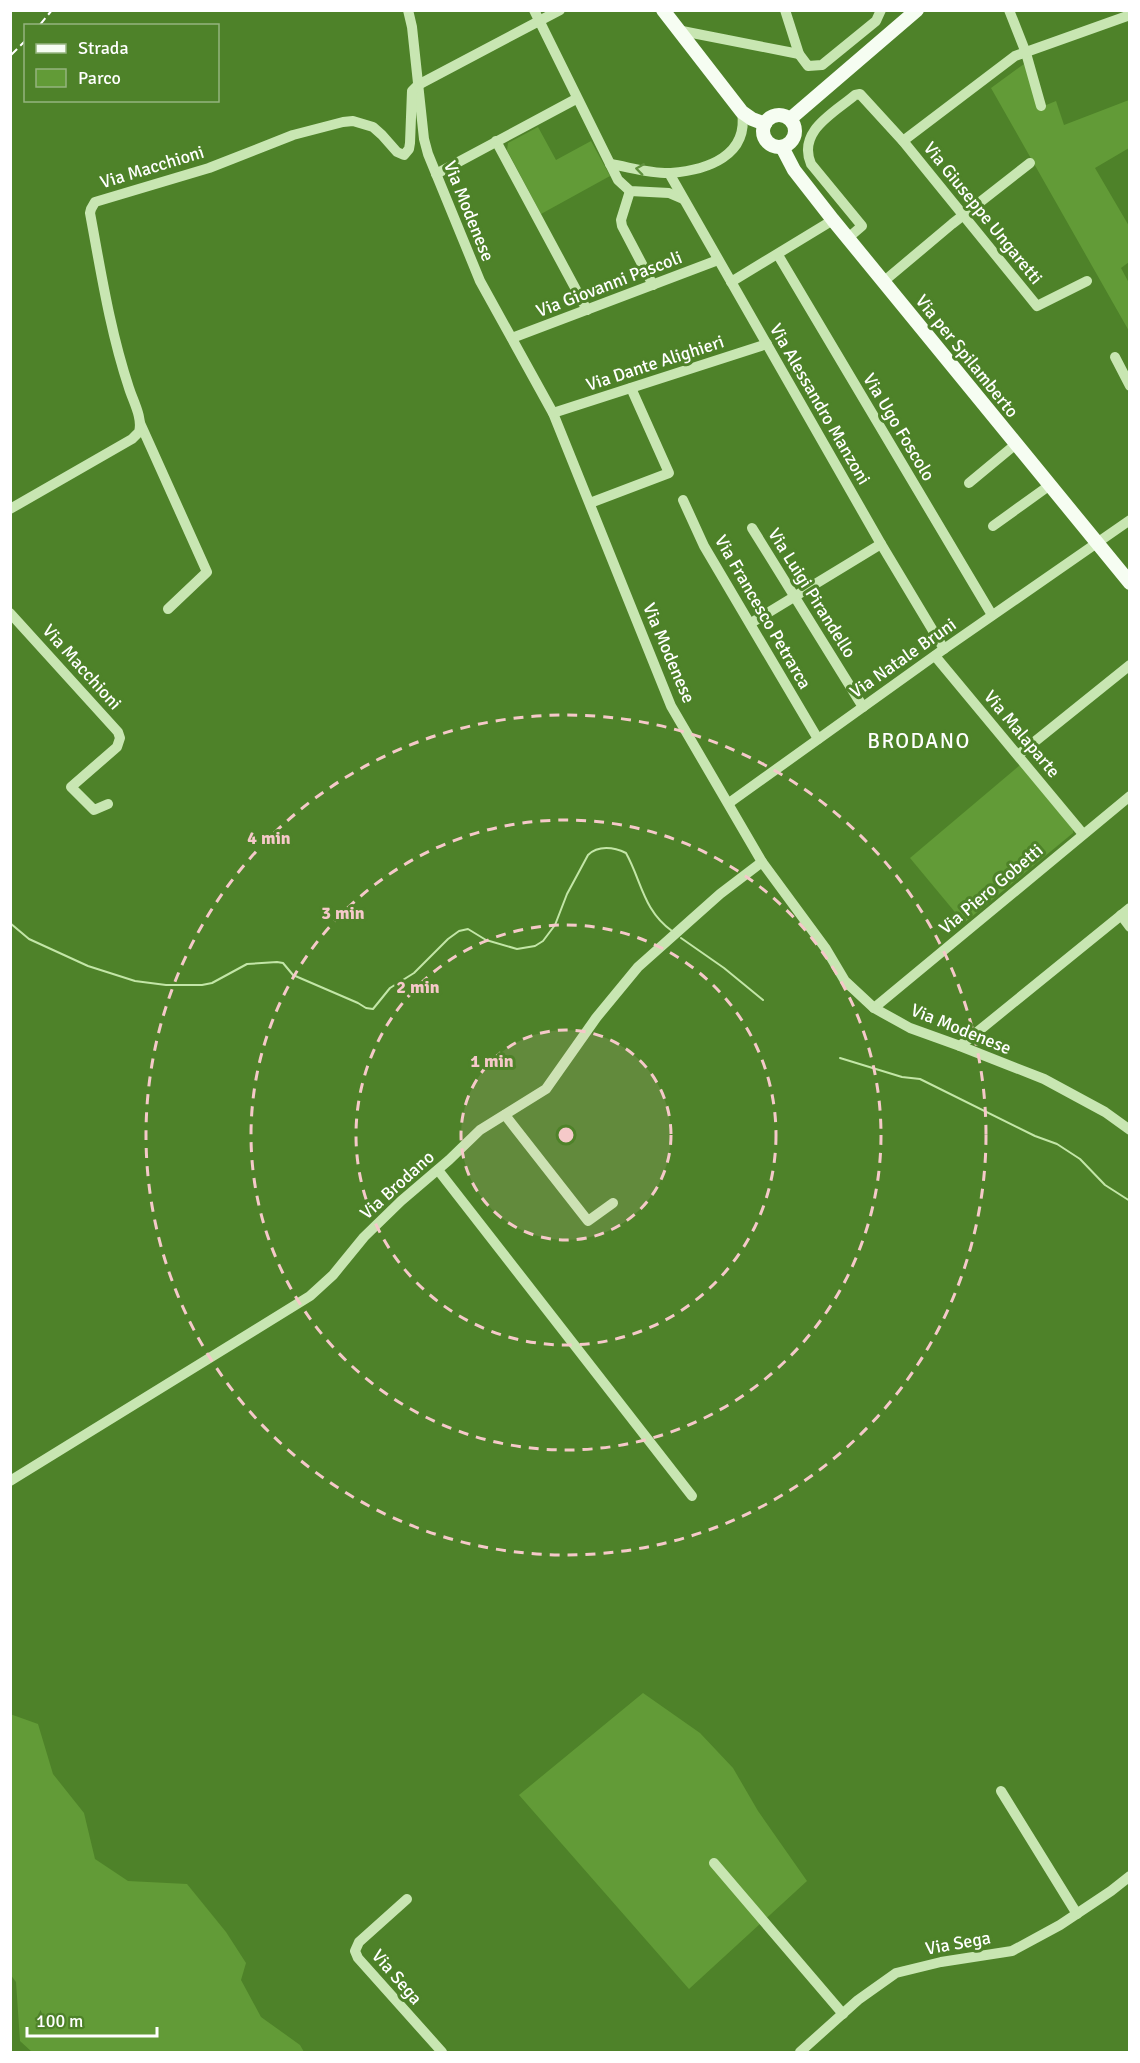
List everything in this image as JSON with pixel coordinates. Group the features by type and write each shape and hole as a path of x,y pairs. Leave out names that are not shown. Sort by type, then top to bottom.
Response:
{"main road":[{"path":"663,10 742,112 765,124 776,115 790,119 795,135 788,145 782,147"},
{"path":"790,119 917,10"},
{"name":"Via per Spilamberto","path":"765,124 763,134 768,143 782,147 794,170 833,220 1130,583"}],"street":[{"name":"Via Modenese","path":"408,10 412,27 424,139 480,281 553,412 671,706 762,862 826,949 845,981 874,1008 910,1028 1044,1079 1105,1112 1130,1130"},
{"path":"534,10 618,180 630,191 669,193 684,200"},
{"path":"418,85 560,10"},
{"path":"785,10 799,54 808,66 822,65 876,21 881,10"},
{"path":"1009,10 1026,53 1041,106"},
{"name":"Via Giuseppe Ungaretti","path":"903,141 1008,60 1130,15"},
{"path":"677,30 799,54"},
{"name":"Via Macchioni","path":"140,422 115,343 90,213 92,205 99,200 209,168 293,135 343,122 353,121 373,127 397,153 404,154 409,149 412,91 418,85"},
{"name":"Via Giuseppe Ungaretti","path":"848,238 862,226 812,164 807,151 809,138 813,131 855,95 861,94 903,141 1037,306 1087,281"},
{"path":"436,174 576,99"},
{"path":"610,164 669,173 710,165 735,146 744,125 742,112"},
{"path":"496,141 586,310"},
{"path":"883,282 1030,164"},
{"name":"Via Alessandro Manzoni","path":"669,173 881,544 940,653"},
{"path":"630,191 621,219 622,226 653,285"},
{"path":"731,282 833,220"},
{"name":"Via Ugo Foscolo","path":"778,255 992,615"},
{"name":"Via Giovanni Pascoli","path":"512,338 718,260"},
{"name":"Via Dante Alighieri","path":"553,412 767,344"},
{"path":"1115,357 1130,386"},
{"path":"590,503 669,473 631,388"},
{"path":"10,509 132,439 139,432 140,422"},
{"path":"140,422 207,572 168,609"},
{"path":"969,483 1016,444"},
{"path":"993,526 1050,485"},
{"name":"Via Francesco Petrarca","path":"683,500 704,546 819,739"},
{"name":"Via Natale Bruni","path":"729,803 992,615 1130,520"},
{"name":"Via Luigi Pirandello","path":"752,528 863,707"},
{"path":"751,623 881,544"},
{"name":"Via Macchioni","path":"10,613 118,732 120,738 117,747 71,787 94,810 108,804"},
{"name":"Via Malaparte","path":"940,653 1018,755 1083,834"},
{"path":"1018,755 1130,665"},
{"name":"Via Piero Gobetti","path":"874,1008 1130,796"},
{"name":"Via Brodano","path":"10,1481 310,1296 333,1275 364,1237 480,1130 546,1089 596,1018 638,967 762,862"},
{"path":"960,1046 1125,912 1130,927"},
{"path":"505,1116 588,1221 613,1203"},
{"path":"438,1170 692,1496"},
{"path":"1001,1791 1077,1914"},
{"path":"714,1863 843,2014"},
{"name":"Via Sega","path":"801,2052 858,2000 896,1973 942,1962 1012,1951 1077,1914 1130,1876"},
{"name":"Via Sega","path":"407,1899 359,1942 355,1951 358,1958 442,2052"}],"green space":[{"path":"1024,64 1039,108 1056,101 1064,125 1129,100 1129,148 1095,168 1129,226 1129,262 1121,268 1129,283 1129,331 991,88"},
{"path":"538,127 556,160 591,141 610,176 541,214 507,150 508,143"},
{"path":"1020,765 1073,829 1073,833 964,923 910,858"},
{"path":"643,1693 700,1733 733,1768 758,1811 807,1881 689,1989 519,1795"},
{"path":"10,1714 38,1724 53,1774 84,1813 95,1859 128,1881 187,1884 226,1932 246,1963 241,1980 261,2017 300,2045 304,2052 32,2052 20,2041 16,1982 10,1974"}],"waterway":[{"path":"10,923 29,939 88,966 135,981 166,985 202,985 212,983 247,964 277,962 283,963 293,975 366,1008 373,1009 390,988 414,973 459,931 468,929 486,940 517,949 535,946 543,941 555,925 567,894 588,855 606,848 626,853 649,905 662,923 672,931"},
{"path":"681,938 724,968 763,1000"},
{"path":"840,1058 902,1077 920,1079 1035,1136 1057,1144 1080,1159 1105,1185 1130,1201"}],"railway":[{"path":"41,24 52,10"},
{"path":"10,56 24,42"}],"district":[{"name":"BRODANO","path":"919,741"}]}
